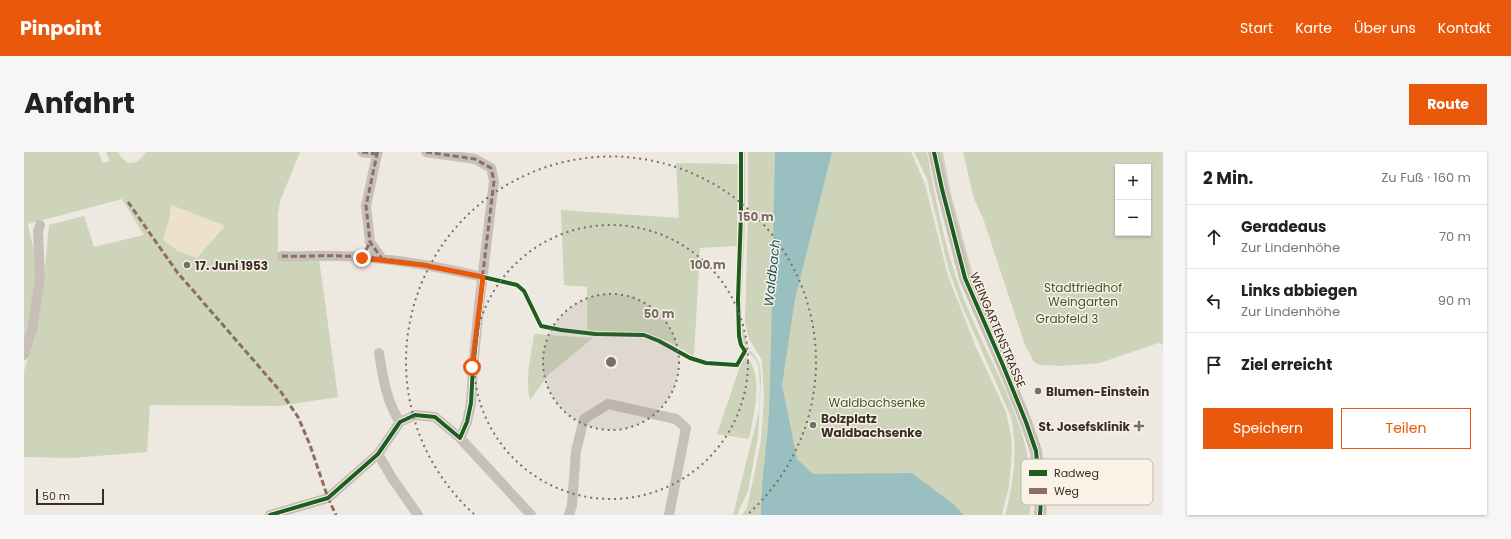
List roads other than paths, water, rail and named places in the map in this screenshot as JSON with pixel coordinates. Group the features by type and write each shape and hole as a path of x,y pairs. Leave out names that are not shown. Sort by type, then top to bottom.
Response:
{"street":[{"path":"362,152 378,153 366,206 370,242 382,260"},
{"path":"426,152 475,160 491,168 494,181 472,367 471,403 467,422 460,438"},
{"name":"WEINGARTENSTRASSE","path":"934,152 965,278 1011,385 1036,451 1037,459"},
{"path":"24,355 32,330 40,279 38,231 40,225"},
{"path":"362,258 370,242"},
{"path":"282,256 340,256 382,260 430,266 483,277"},
{"path":"379,353 385,389 393,411 400,422"},
{"path":"569,515 572,505 576,451 584,419 608,404 676,419 686,428 669,515"},
{"path":"270,515 328,498 378,454 400,422 415,414 435,417 460,438 531,515"},
{"path":"378,454 392,478 418,515"},
{"name":"WEINGARTENSTRASSE","path":"1040,515 1041,505"}],"water":[{"path":"775,152 832,152 795,299 782,385 797,459 813,474 912,473 953,504 964,515 761,515 769,412"}],"place":[{"name":"17. Juni 1953","path":"187,265"},
{"name":"Blumen-Einstein","path":"1038,391"},
{"name":"Bolzplatz Waldbachsenke","path":"813,425"},
{"name":"St. Josefsklinik","path":"1139,426"}],"water label":[{"name":"Waldbach","path":"772,273"}],"park label":[{"name":"Stadtfriedhof Weingarten","path":"1083,294"},
{"name":"Grabfeld 3","path":"1067,318"},
{"name":"Waldbachsenke","path":"877,402"}]}
